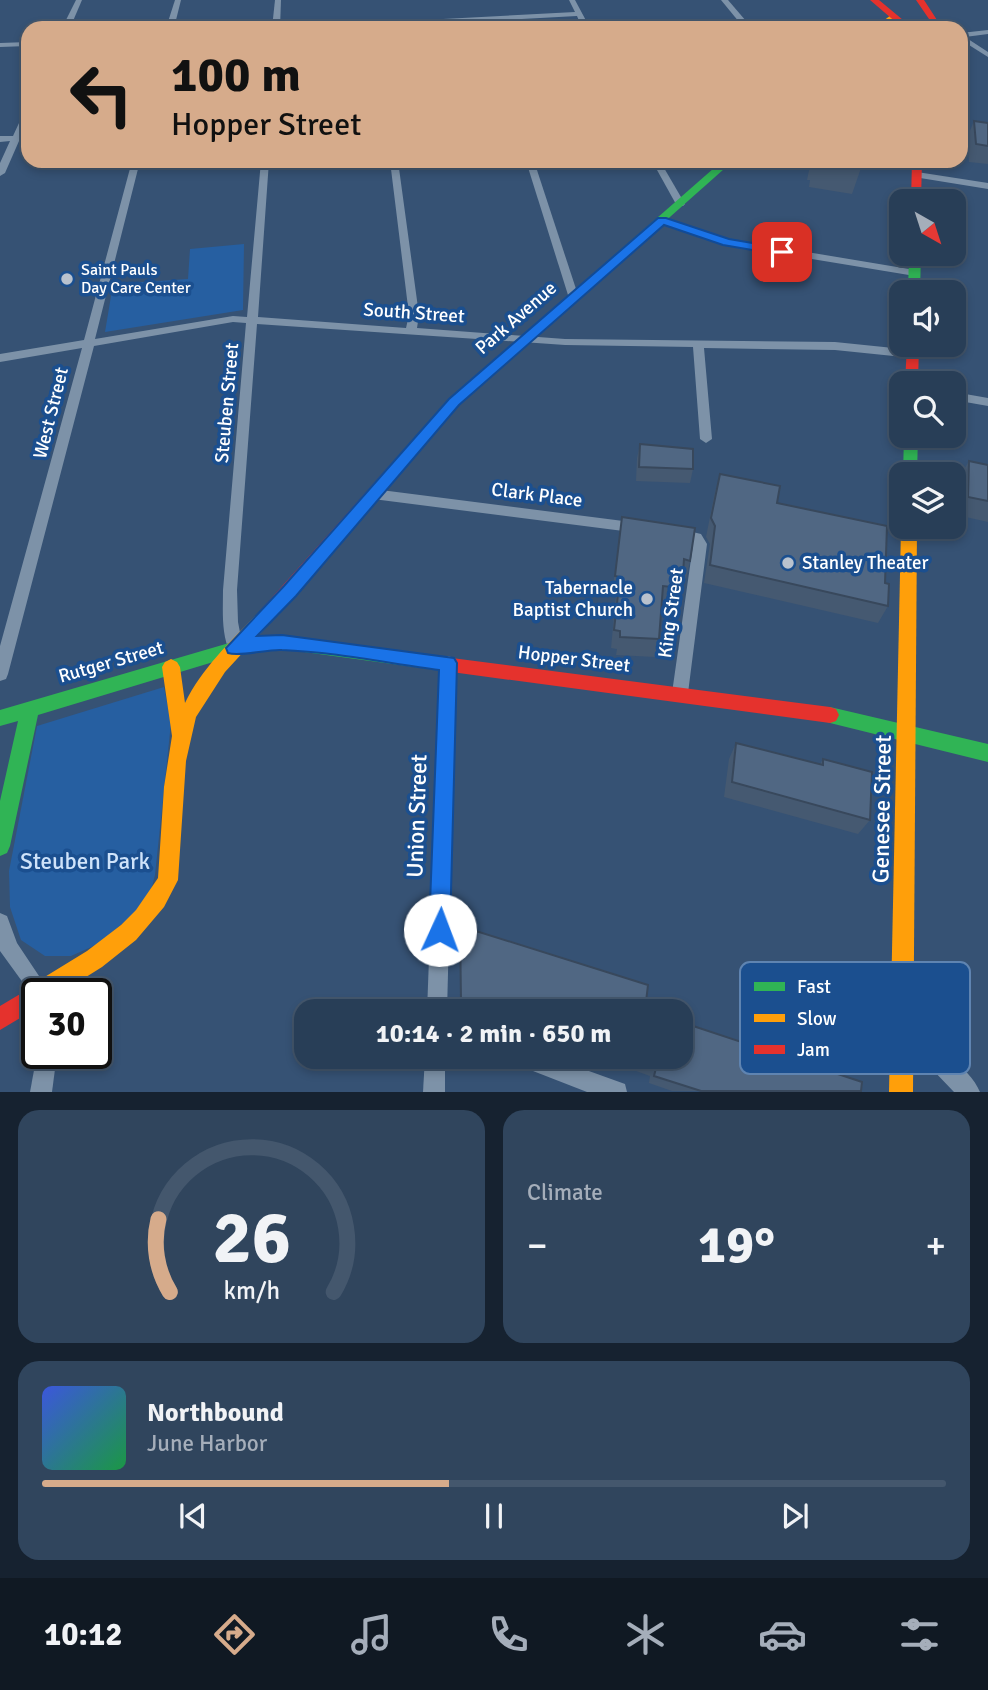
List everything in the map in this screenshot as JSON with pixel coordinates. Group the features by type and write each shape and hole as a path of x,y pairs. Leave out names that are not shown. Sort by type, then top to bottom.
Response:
{"street":[{"path":"69,21 79,0"},
{"path":"172,21 178,0"},
{"path":"276,21 278,0"},
{"path":"572,0 582,21"},
{"path":"724,0 742,21"},
{"path":"875,0 914,17"},
{"path":"444,21 579,14"},
{"path":"968,35 988,32"},
{"path":"968,41 988,55"},
{"path":"0,45 21,44"},
{"path":"0,173 21,127"},
{"path":"0,139 21,138"},
{"name":"West Street","path":"0,674 134,168"},
{"name":"Steuben Street","path":"235,648 230,622 230,590 264,168"},
{"path":"395,168 414,315 411,330"},
{"path":"532,168 573,295"},
{"path":"660,168 680,204"},
{"name":"Park Avenue","path":"235,648 290,591 454,402 720,168"},
{"path":"916,189 917,168 988,186"},
{"path":"662,220 727,243 915,273"},
{"path":"915,266 915,280"},
{"name":"South Street","path":"0,358 233,318 565,342 889,348"},
{"path":"698,344 706,439"},
{"path":"966,398 988,402"},
{"name":"Clark Place","path":"373,494 687,534 696,538"},
{"name":"King Street","path":"680,693 700,544 696,538"},
{"name":"Genesee Street","path":"902,962 909,539"},
{"name":"Hopper Street","path":"235,648 253,643 282,642 680,693 839,716 988,753"},
{"path":"180,739 194,701 235,648"},
{"name":"Rutger Street","path":"0,718 235,648"},
{"name":"Union Street","path":"437,999 448,663"},
{"path":"64,978 119,943 146,921 162,898 168,880 180,739 171,667"},
{"path":"0,846 30,708"},
{"path":"0,923 9,949 28,978"},
{"path":"0,1019 21,1006"},
{"path":"40,1091 44,1069"},
{"path":"434,1091 435,1069"},
{"path":"556,1069 617,1091"},
{"path":"952,1074 970,1091"}],"green space":[{"path":"244,244 243,310 105,332 113,284 188,279 190,249"},
{"name":"Steuben Park","path":"164,687 171,723 155,875 148,902 98,944 71,956 45,956 21,940 10,907 9,871 37,726"}],"building":[{"path":"974,121 988,123 988,146 976,144"},
{"path":"640,444 693,449 693,469 639,467"},
{"path":"969,461 988,465 988,501 968,497"},
{"name":"Stanley Theater","path":"720,474 780,486 777,503 887,526 885,583 889,584 888,606 710,565 715,526 711,518"},
{"name":"Tabernacle Baptist Church","path":"622,517 695,528 690,561 684,559 682,588 663,586 659,639 620,637 620,631 614,630 620,577 615,576"},
{"path":"736,743 823,765 823,759 872,772 870,820 732,782"},
{"path":"460,926 648,985 646,999 461,999"},
{"path":"693,1026 740,1042 740,1074 838,1074 862,1082 861,1091 701,1091 654,1076 656,1069 693,1069"}],"traffic: fast":[{"path":"604,270 720,168"},
{"path":"914,280 915,266"},
{"path":"910,462 911,448"},
{"path":"0,718 253,643 282,642 444,664"},
{"path":"0,846 30,708"},
{"path":"830,715 988,753"}],"traffic: slow":[{"path":"888,21 894,17"},
{"path":"903,962 909,539"},
{"path":"64,978 128,933 157,900 168,880 177,761 187,717 210,678 265,617"},
{"path":"171,667 179,731"},
{"path":"901,1074 901,1092"}],"traffic: jam":[{"path":"874,0 900,21"},
{"path":"920,0 932,21"},
{"path":"916,189 917,168"},
{"path":"265,617 454,402 604,270"},
{"path":"912,371 913,357"},
{"path":"444,664 830,715"},
{"path":"0,1019 21,1005"}],"place":[{"name":"Saint Pauls Day Care Center","path":"67,279"},
{"name":"Stanley Theater","path":"788,563"},
{"name":"Tabernacle Baptist Church","path":"647,599"}],"route":[{"path":"440,930 448,663 282,642 253,643 235,648 290,591 454,402 573,295 662,220 727,243 782,252"}]}
